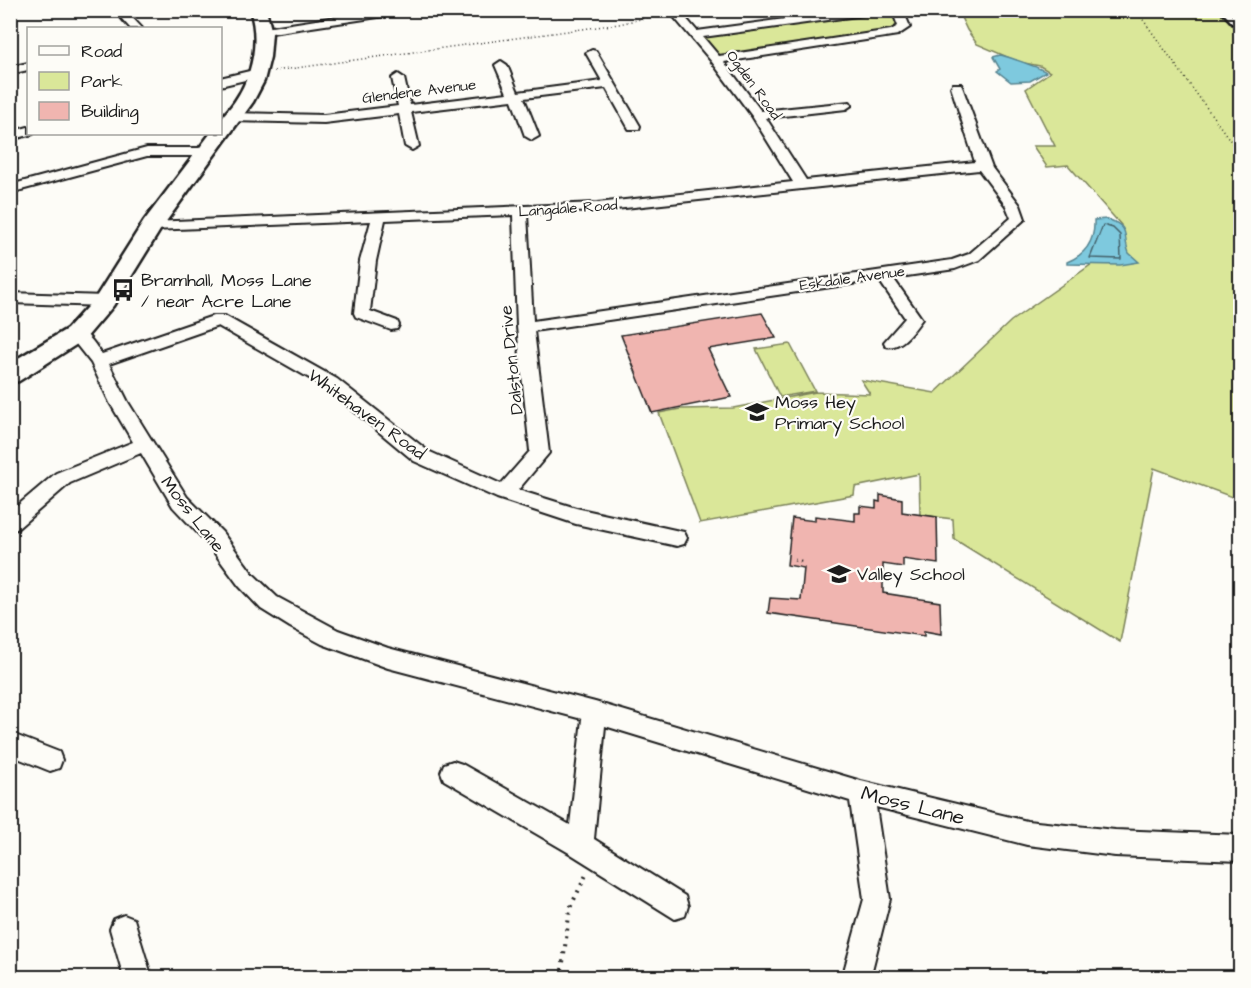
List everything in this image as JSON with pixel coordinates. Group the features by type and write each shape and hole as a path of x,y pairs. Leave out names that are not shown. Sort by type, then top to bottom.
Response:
{"main road":[{"path":"223,128 244,101 258,73 265,31 258,10"},
{"path":"10,375 76,334 105,301 152,226 218,135"}],"street":[{"path":"119,10 135,27"},
{"path":"265,31 405,10"},
{"path":"696,35 879,10"},
{"path":"716,60 894,33 904,27 897,10"},
{"name":"Ogden Road","path":"674,11 696,35 758,114 801,184"},
{"path":"592,53 634,126"},
{"path":"501,65 532,136"},
{"path":"10,71 27,67"},
{"path":"222,82 258,73"},
{"path":"398,78 412,146"},
{"name":"Glendene Avenue","path":"223,128 404,110 611,84"},
{"name":"Eskdale Avenue","path":"525,327 967,261 975,257 1018,219 1018,211 990,179 983,165 957,87"},
{"path":"758,114 846,105"},
{"path":"10,136 27,131"},
{"path":"10,189 147,152 207,152"},
{"name":"Langdale Road","path":"152,226 597,207 983,165"},
{"name":"Dalston Drive","path":"504,493 540,453 525,327 520,211"},
{"path":"379,217 368,261 362,313 390,325"},
{"path":"883,274 914,319 892,342"},
{"path":"10,298 105,301"},
{"name":"Whitehaven Road","path":"99,361 219,320 331,383 421,456 504,493 576,516 677,538"},
{"name":"Moss Lane","path":"76,334 99,361 143,445 180,502 215,538 246,580 269,603 330,637 388,658 595,712 861,793 1027,833 1115,843 1240,848"},
{"path":"10,524 63,478 143,445"},
{"path":"588,850 595,712"},
{"path":"10,744 50,760"},
{"path":"453,772 588,850 675,906"},
{"path":"856,978 877,899 861,793"},
{"path":"124,929 138,978"}],"lane":[{"path":"1224,10 1240,28"}],"path":[{"path":"1136,10 1240,154"},
{"path":"258,73 619,24 674,11"},
{"path":"794,560 805,562"},
{"path":"561,978 570,908 588,850"}],"green space":[{"path":"879,10 897,11 901,31 716,60 696,35"},
{"path":"958,11 1218,11 1240,32 1240,500 1154,468 1120,642 954,539 953,519 920,515 919,474 855,487 854,495 700,523 659,413 680,409 733,408 816,392 870,394 861,380 935,393 1011,321 1119,245 1121,225 1068,165 1047,167 1033,146 1055,146 1026,89 1050,72 1040,66 1019,62 977,44"},
{"path":"790,344 815,391 780,397 756,349"}],"water":[{"path":"1000,55 1046,72 1030,81 1011,82 997,71 1000,69 993,57"},
{"path":"1107,219 1120,225 1123,229 1129,253 1139,262 1120,265 1067,264 1085,250 1091,240 1094,220"}],"building":[{"path":"762,313 776,338 708,349 731,397 652,413 621,335"},
{"path":"880,495 902,499 902,512 937,517 938,564 903,559 903,567 883,564 883,593 940,602 941,634 924,631 924,636 768,613 770,598 801,600 804,568 787,565 792,518 815,521 815,516 855,521 855,513 860,513 860,506 876,508 876,501 880,502"}],"place":[{"name":"Bramhall, Moss Lane / near Acre Lane","path":"123,290"},
{"name":"Moss Hey Primary School","path":"757,412"},
{"name":"Valley School","path":"839,574"}]}
